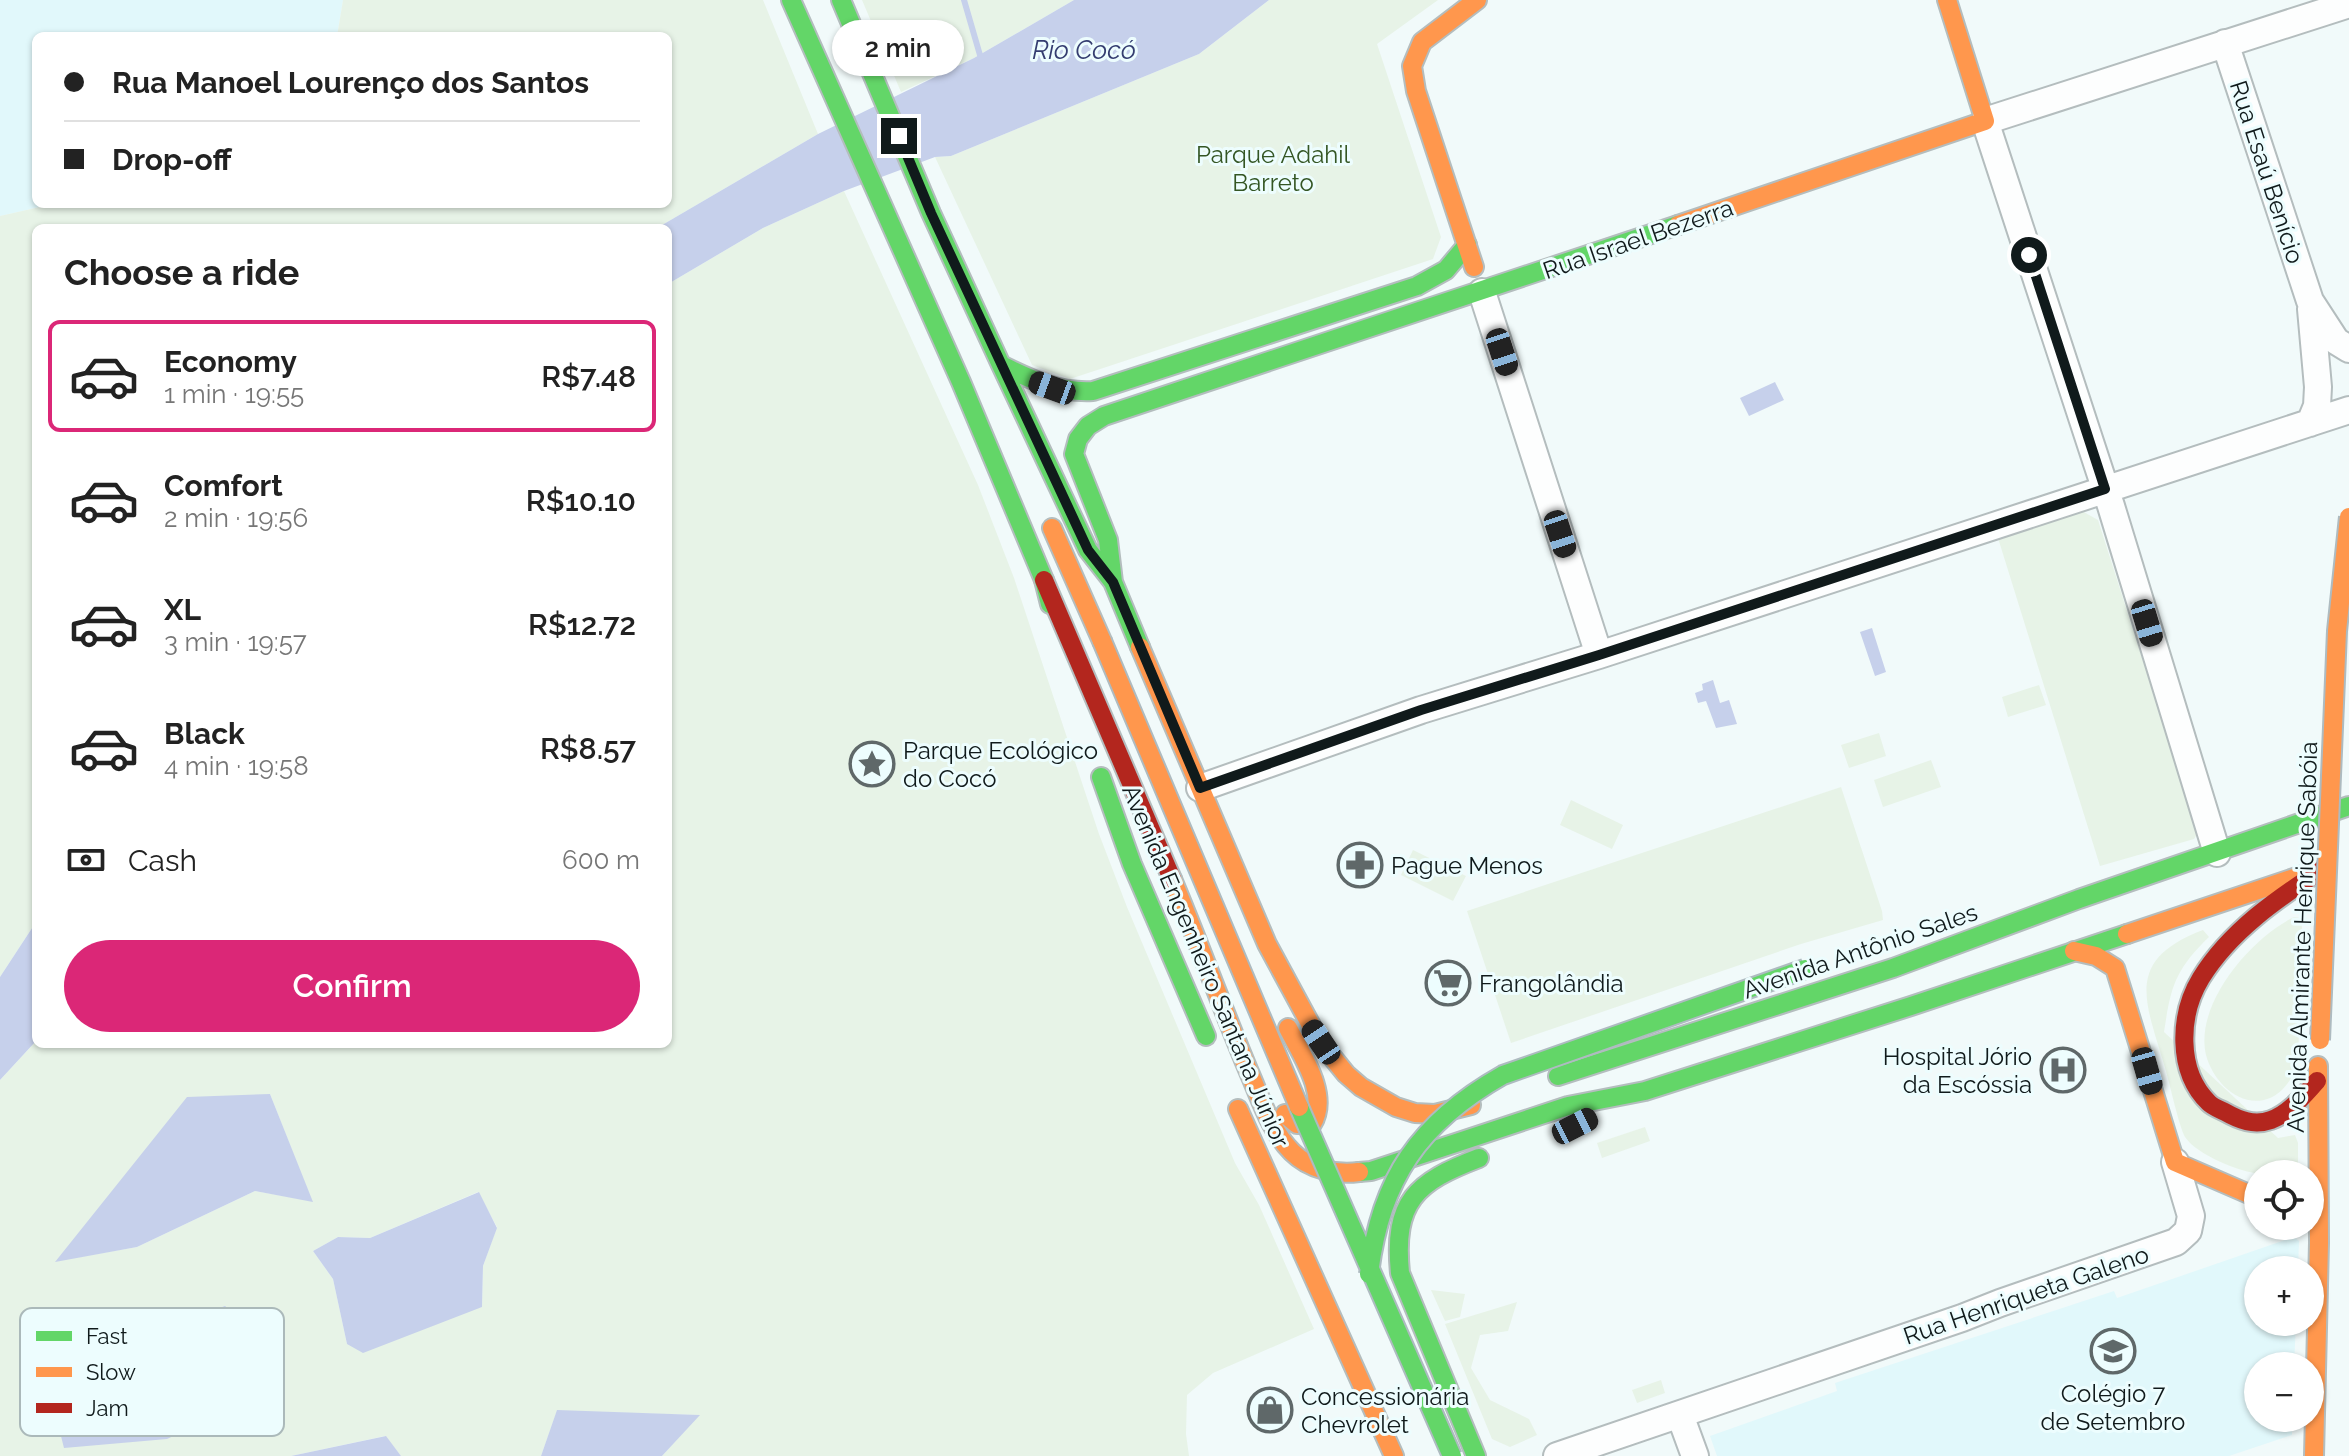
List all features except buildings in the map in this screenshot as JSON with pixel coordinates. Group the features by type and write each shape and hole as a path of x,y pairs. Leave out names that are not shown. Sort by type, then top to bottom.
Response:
{"main road":[{"path":"791,0 961,382 1202,950 1222,1009 1274,1130 1293,1153 1317,1168 1346,1174 1371,1171 1568,1106 1645,1091 2349,863"},
{"path":"1477,0 1422,42 1412,66 1416,91 1482,292"},
{"path":"1947,0 1985,121"},
{"path":"844,7 931,213 1088,550 1113,582 1267,944 1283,969 1310,1027 1331,1058 1366,1092 1414,1112 1445,1113 1509,1092"},
{"name":"Rua Israel Bezerra","path":"1113,582 1108,540 1074,454 1078,439 1088,426 1104,416 1482,292 1985,121"},
{"path":"1001,365 1052,388 1074,393 1093,391 1417,286 1444,274 1467,245"},
{"path":"1001,365 1003,409 1007,420"},
{"name":"Avenida Engenheiro Santana Júnior","path":"1044,510 1319,1154 1452,1456"},
{"name":"Avenida Almirante Henrique Sabóia","path":"2309,1454 2319,1243 2317,1081 2337,631 2349,517"},
{"path":"1044,580 1082,715"},
{"name":"Avenida Engenheiro Santana Júnior","path":"1095,760 1132,864 1213,1051"},
{"name":"Avenida Antônio Sales","path":"1537,1083 1893,968 2079,899 2349,806"},
{"path":"2317,1081 2286,1113 2270,1120 2243,1121 2210,1103 2195,1082 2184,1035 2189,1006 2201,978 2226,946 2258,915 2323,869"},
{"path":"1960,924 2079,899"},
{"path":"1267,944 1266,977 1272,990"},
{"path":"1202,950 1236,1000 1275,1097 1286,1116 1301,1126 1312,1124 1319,1110 1319,1101 1283,1015"},
{"name":"Rua Henriqueta Galeno","path":"2074,951 2100,958 2115,968 2175,1162"},
{"path":"1372,1321 1370,1257 1383,1203 1420,1139 1455,1105 1480,1086 1503,1075 1812,966"},
{"path":"1589,1119 1645,1091"},
{"name":"Avenida Engenheiro Santana Júnior","path":"1231,1094 1394,1456"},
{"path":"1476,1456 1400,1273 1398,1240 1403,1218 1415,1196 1435,1176 1496,1152"},
{"path":"2175,1162 2244,1192"},
{"path":"2315,1240 2319,1243"},
{"path":"1356,1293 1363,1282 1382,1275 1396,1282 1409,1295"},
{"path":"1351,1322 1365,1391"}],"street":[{"name":"Rua Israel Bezerra","path":"1985,121 2349,4"},
{"name":"Rua Esaú Benício","path":"2225,43 2310,301 2318,387 2317,406 2310,423"},
{"path":"1985,121 2105,489 2217,853"},
{"path":"1482,292 1599,655"},
{"name":"Rua Esaú Benício","path":"2310,301 2336,341 2349,349"},
{"path":"1200,788 1421,710 1599,655 2349,410"},
{"path":"2244,1176 2187,1160 2127,961 2130,950 2136,946 2242,910 2189,976 2174,1023 2172,1045 2176,1068 2183,1089 2196,1108 2228,1130 2252,1135 2304,1126 2305,1160"},
{"name":"Rua Henriqueta Galeno","path":"1557,1456 2176,1242 2188,1231 2191,1216 2175,1162"},
{"path":"1680,1415 1695,1456"}],"shaded area":[{"path":"0,0 343,0 338,32 32,32 32,208 35,208 0,216"},
{"name":"Colégio 7 de Setembro","path":"2285,1240 2298,1240 2298,1256 2244,1256 2244,1336 2295,1336 2295,1352 2244,1352 2244,1432 2292,1432 2292,1435 2229,1456 1717,1456 1710,1436 1837,1391 1835,1383 2114,1291 2117,1298"}],"green space":[{"path":"343,0 763,0 818,134 664,224 32,224 32,928 0,977 0,216 35,208 672,208 672,32 338,32"},
{"path":"862,0 1074,0 974,58 901,92"},
{"name":"Parque Adahil Barreto","path":"1269,0 1438,0 1377,44 1441,237 1433,259 1070,379 1032,365 935,157 951,156 1199,54"},
{"name":"Parque Ecológico do Cocó","path":"844,191 978,485 1014,578 1099,834 1127,907 1235,1163 1259,1205 1314,1329 1213,1373 1187,1395 1189,1456 662,1456 699,1415 557,1411 541,1456 401,1456 385,1436 291,1456 0,1456 0,1080 32,1045 32,1048 672,1048 672,282 763,228","holes":["270,1094 312,1201 255,1191 137,1247 56,1261","478,1192 497,1227 483,1266 482,1307 347,1344 333,1279 313,1251 338,1237 370,1238"]},
{"path":"2082,511 2098,520 2198,833 2194,839 2100,866 1998,538"},
{"path":"2039,685 2046,705 2008,717 2002,697"},
{"path":"1879,733 1886,756 1849,768 1841,745"},
{"path":"1931,760 1941,787 1883,807 1874,780"},
{"path":"1841,787 1883,920 1801,944 1511,1043 1467,911"},
{"path":"1571,800 1623,825 1612,849 1560,825"},
{"path":"1413,850 1466,876 1453,901 1401,875"},
{"path":"2294,917 2302,922 2298,1067 2275,1096 2259,1101 2249,1100 2239,1097 2222,1084 2210,1065 2205,1035 2209,1015 2217,994 2244,956 2260,940"},
{"path":"2203,930 2209,937 2189,959 2176,980 2164,1032 2278,1138 2295,1135 2298,1160 2244,1160 2244,1170 2209,1156 2185,1137 2152,1025 2147,987 2150,971 2160,956 2177,942"},
{"path":"1645,1127 1650,1141 1602,1158 1597,1143"},
{"path":"1431,1290 1465,1294 1460,1317 1445,1321"},
{"path":"1517,1302 1508,1331 1480,1335 1471,1368 1490,1400 1529,1419 1537,1435 1510,1447 1492,1439 1445,1324"},
{"path":"1661,1380 1665,1393 1637,1403 1632,1390"}],"water":[{"name":"Rio Cocó","path":"1074,0 1269,0 1199,54 951,156 935,157 844,191 763,228 672,282 672,224 664,224 818,134 974,58"},
{"path":"1775,382 1784,400 1749,416 1740,398"},
{"path":"1872,628 1886,672 1875,676 1860,632"},
{"path":"1713,680 1720,703 1729,700 1737,724 1716,728 1706,701 1698,703 1695,693 1703,690 1702,684"},
{"path":"32,928 32,1045 0,1080 0,977"},
{"path":"270,1094 313,1202 255,1191 137,1247 55,1262 187,1097"},
{"path":"479,1192 497,1228 483,1266 482,1307 363,1353 347,1344 333,1279 313,1251 338,1237 370,1238"},
{"path":"557,1410 700,1415 662,1456 541,1456"},
{"path":"61,1436 173,1436 167,1439 64,1448"},
{"path":"386,1436 401,1456 291,1456"}],"waterway":[{"path":"964,0 982,62"}],"traffic: fast":[{"path":"791,0 961,382 1044,580 1050,604"},
{"path":"841,0 931,213 1001,365 1088,550 1113,582 1140,647"},
{"path":"1113,582 1108,540 1074,454 1078,439 1088,426 1104,416 1678,225"},
{"path":"1001,365 1057,388 1093,391 1417,286 1446,270 1467,245"},
{"path":"1101,777 1132,864 1206,1036"},
{"path":"1558,1076 1893,968 2079,899 2349,806"},
{"path":"1359,1172 1371,1171 1568,1106 1645,1091 2127,934"},
{"path":"1369,1274 1383,1209 1409,1156 1427,1134 1474,1093 1503,1075 1805,969"},
{"path":"1299,1107 1452,1456"},
{"path":"1476,1456 1400,1273 1399,1248 1405,1211 1413,1198 1439,1176 1479,1158"}],"traffic: slow":[{"path":"1474,267 1416,91 1412,66 1422,42 1477,0"},
{"path":"1678,225 1985,121 1947,0"},
{"path":"2320,1040 2337,631 2349,517"},
{"path":"1052,528 1102,641"},
{"path":"1102,641 1299,1107"},
{"path":"1140,647 1267,944 1320,1042 1361,1087 1396,1107 1415,1113 1435,1114 1471,1105"},
{"path":"2127,934 2303,875"},
{"path":"1172,879 1249,1072 1278,1134 1292,1152 1314,1167 1341,1173 1359,1172"},
{"path":"2074,951 2096,956 2115,968 2175,1162"},
{"path":"1285,1114 1297,1124 1312,1124 1318,1100 1312,1075 1288,1028"},
{"path":"2314,1456 2319,1243 2318,1066"},
{"path":"1238,1109 1394,1456"},
{"path":"2175,1162 2244,1192"}],"traffic: jam":[{"path":"1044,580 1172,879"},
{"path":"2317,1081 2278,1117 2259,1122 2241,1120 2212,1106 2198,1090 2186,1059 2184,1042 2188,1008 2201,978 2213,961 2256,917 2323,869"}],"place":[{"name":"Parque Ecológico do Cocó","path":"872,764"},
{"name":"Pague Menos","path":"1360,865"},
{"name":"Frangolândia","path":"1448,983"},
{"name":"Hospital Jório da Escóssia","path":"2063,1070"},
{"name":"Colégio 7 de Setembro","path":"2113,1351"},
{"name":"Concessionária Chevrolet","path":"1270,1410"}],"route":[{"path":"899,136 931,213 1088,550 1113,582 1200,788 1421,710 2105,489 2029,255"}]}
